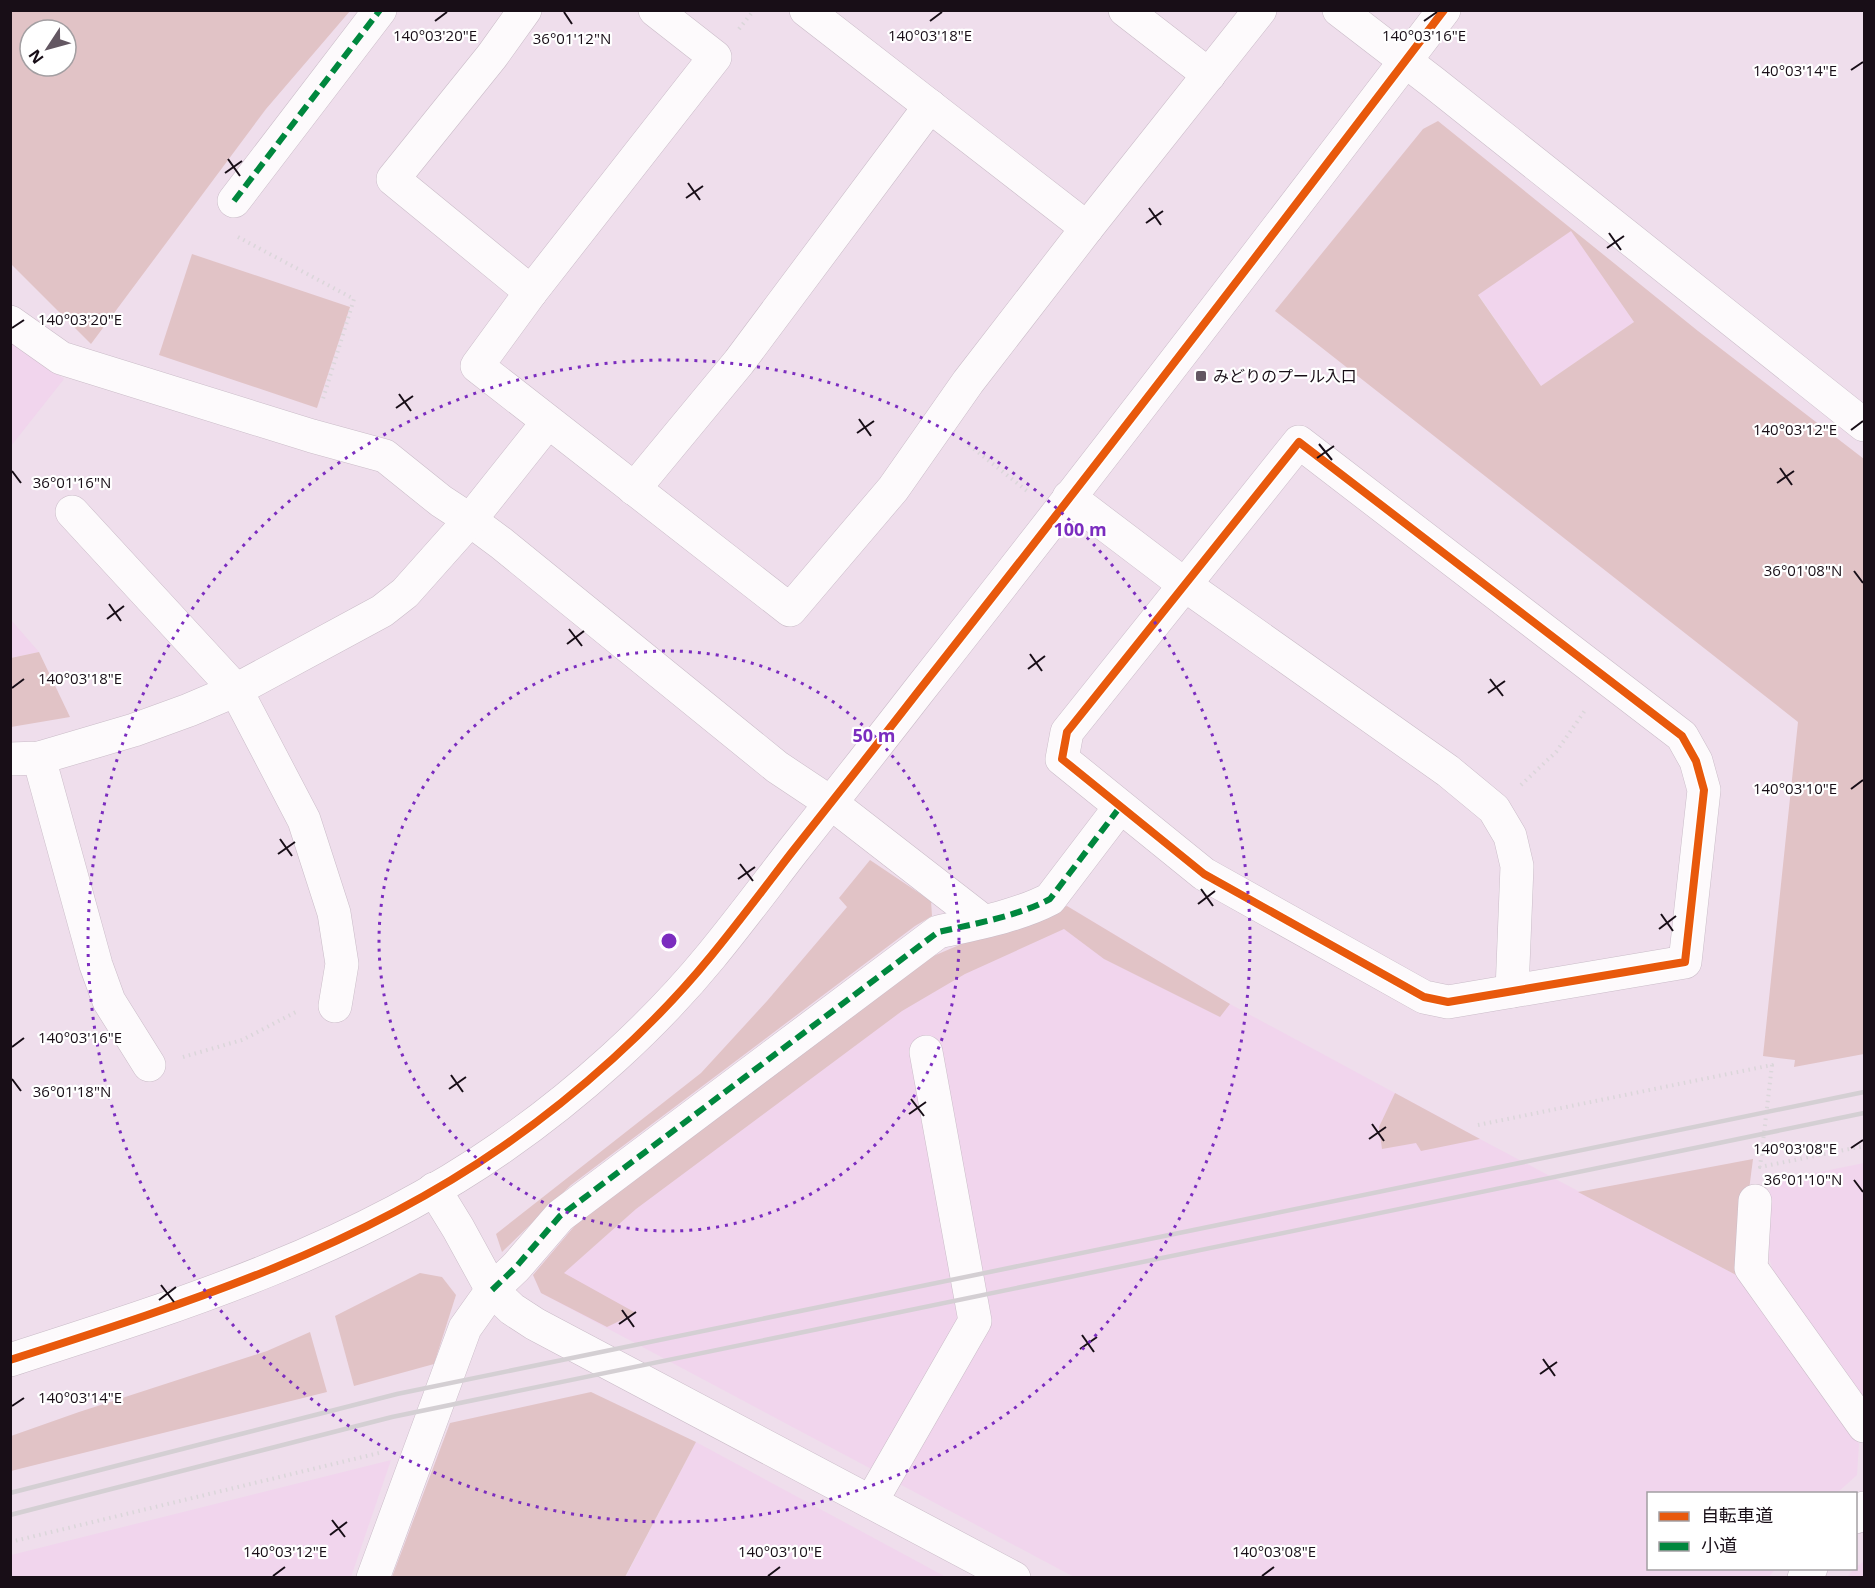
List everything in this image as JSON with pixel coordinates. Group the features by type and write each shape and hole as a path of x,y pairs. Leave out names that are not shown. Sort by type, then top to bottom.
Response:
{"street":[{"path":"234,201 380,10"},
{"path":"525,10 492,56 393,179 531,292"},
{"path":"655,10 715,57 531,292 477,366 790,610 893,489 968,382 1260,10"},
{"path":"806,10 1087,228"},
{"path":"1125,10 1209,75"},
{"path":"1339,10 1864,425"},
{"path":"10,1360 237,1285 382,1219 502,1148 573,1093 662,1010 709,959 831,803 1444,10"},
{"path":"634,489 739,362 930,106"},
{"path":"10,322 61,357 312,436 385,456 441,501 471,519 777,767 831,803 983,921"},
{"path":"149,1065 109,1001 25,758 134,730 189,710 237,690 382,611 405,593 471,519 548,422"},
{"path":"1299,442 1607,678 1682,736 1696,760 1704,790 1685,962 1448,1002 1424,997 1204,874 1062,759 1068,732 1299,442"},
{"path":"1069,496 1185,585 1448,771 1494,809 1510,836 1517,866 1512,991"},
{"path":"72,512 237,690 304,820 334,913 342,964 337,995"},
{"path":"374,1578 465,1328 492,1290 516,1267 560,1216 938,932 1041,904 1050,899 1120,807"},
{"path":"871,1502 975,1321 926,1052"},
{"path":"434,1190 492,1290 512,1309 535,1324 1014,1578"},
{"path":"1755,1201 1751,1268 1864,1426"}],"path":[{"path":"234,201 226,216 236,236 354,299 312,436"},
{"path":"940,423 1027,491"},
{"path":"1494,809 1556,752 1607,678"},
{"path":"149,1065 205,1052 242,1040 300,1010 337,995"},
{"path":"1478,1125 1772,1065 1760,1167 1864,1146"},
{"path":"10,1542 423,1442"}],"shaded area":[{"path":"10,11 350,11 266,109 91,344 11,264"},
{"path":"1438,121 1698,331 1864,459 1864,1054 1794,1067 1795,1060 1763,1056 1798,722 1275,311 1423,129","holes":["1571,231 1634,322 1541,386 1478,295"]},
{"path":"1571,230 1634,322 1541,386 1478,294"},
{"path":"192,254 350,307 317,408 159,355"},
{"path":"11,340 64,379 11,446"},
{"path":"11,620 39,652 11,658"},
{"path":"39,652 70,717 11,727 11,658"},
{"path":"870,860 931,901 932,916 915,926 571,1185 502,1252 496,1234 701,1073 767,1001 847,907 839,898"},
{"path":"1067,906 1230,1004 1738,1276 1859,1444 1857,1475 1838,1492 1647,1492 1647,1570 1774,1570 1769,1577 1074,1577 541,1293 533,1275 917,963"},
{"path":"1067,906 1230,1004 1220,1017 1104,959 1064,929 965,974 902,1011 636,1209 564,1273 636,1313 607,1327 541,1293 533,1275 583,1216 917,963 978,937"},
{"path":"1395,1093 1480,1139 1421,1151 1416,1143 1382,1149 1379,1127"},
{"path":"1753,1159 1738,1276 1578,1192"},
{"path":"1864,1163 1864,1404 1776,1280 1764,1242 1771,1182"},
{"path":"420,1273 442,1277 456,1295 434,1364 354,1386 335,1316"},
{"path":"310,1332 327,1392 11,1471 11,1436 267,1351"},
{"path":"591,1392 696,1442 625,1577 392,1577 450,1423"},
{"path":"696,1442 946,1577 625,1578"},
{"path":"391,1460 351,1577 11,1577 11,1555"},
{"path":"1864,1561 1864,1577 1847,1577 1853,1570 1857,1570 1857,1567"}],"railway":[{"path":"10,1493 397,1394 1864,1092"},
{"path":"10,1515 392,1417 1864,1113"}],"marked path":[{"path":"234,201 380,10"},
{"path":"492,1290 516,1267 560,1216 938,932 1010,915 1050,899 1120,807"}],"cycle path":[{"path":"10,1360 202,1296 326,1246 445,1184 502,1147 558,1105 613,1059 688,982 732,930 1116,438 1444,10"},
{"path":"1299,442 1682,736 1696,761 1704,790 1685,962 1448,1002 1424,997 1204,874 1062,759 1067,732 1299,442"}],"place":[{"name":"みどりのプール入口","path":"1201,376"}]}
